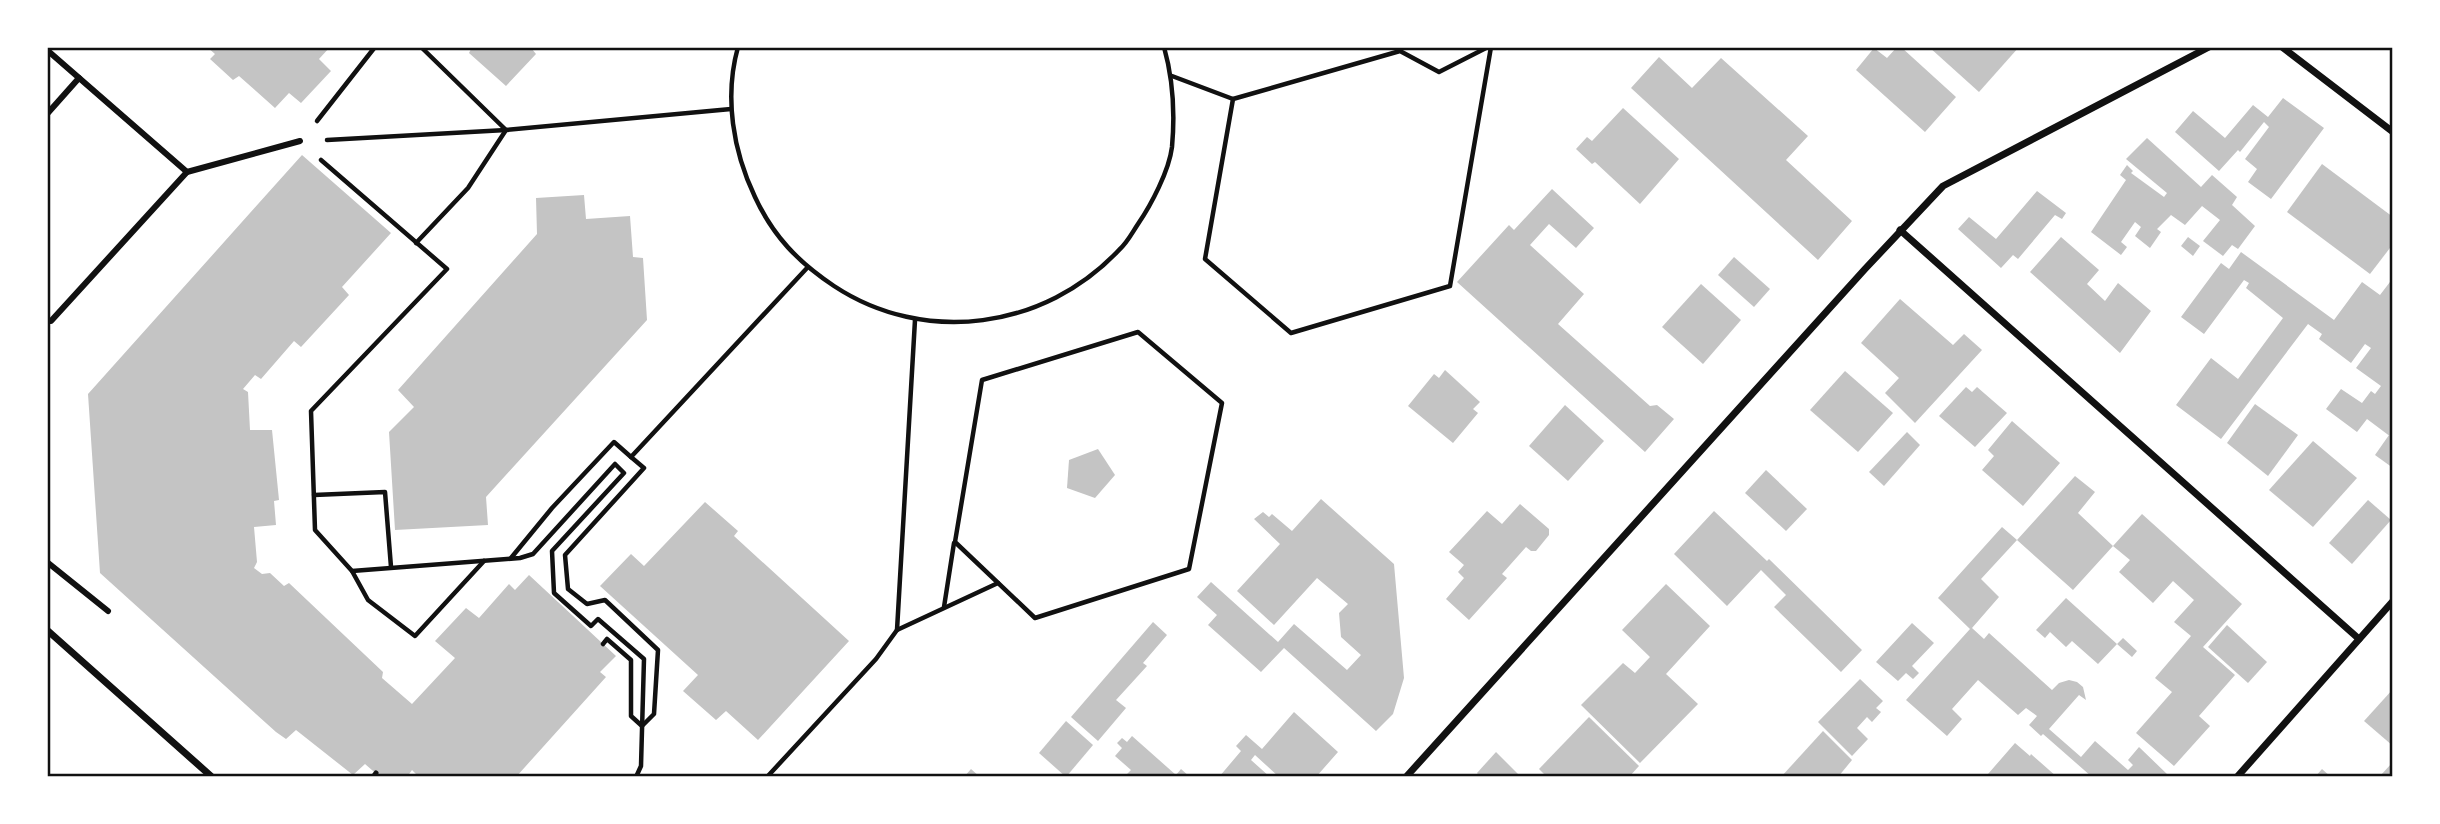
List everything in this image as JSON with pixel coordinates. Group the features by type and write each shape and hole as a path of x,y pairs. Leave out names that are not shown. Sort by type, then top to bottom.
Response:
{"street":[{"path":"1406,777 1900,230 1943,186 2209,47"},
{"path":"2282,47 2393,132"},
{"path":"47,50 187,172"},
{"path":"47,114 79,78"},
{"path":"47,321 51,321 187,172 300,141"},
{"path":"1900,230 2359,639"},
{"path":"47,562 108,611"},
{"path":"2237,777 2393,601"},
{"path":"47,629 212,777"}],"path":[{"path":"300,141 375,47"},
{"path":"421,47 506,130"},
{"path":"738,47 734,63 731,109 741,169 767,223 807,268 857,302 915,320 971,323 1027,311 1077,286 1120,250 1153,203 1172,149 1172,76 1164,47"},
{"path":"1172,76 1233,99 1400,51 1439,72 1490,47"},
{"path":"1233,99 1205,259 1291,332 1450,286 1490,47"},
{"path":"300,141 506,130 731,109"},
{"path":"416,243 468,188 506,130"},
{"path":"300,141 447,269 311,411 315,530 352,571 368,600 415,636 485,560"},
{"path":"631,457 807,268"},
{"path":"897,630 915,320"},
{"path":"943,608 954,542 982,380 1138,332 1223,403 1189,569 1035,618 954,542"},
{"path":"510,559 552,508 614,442 644,468 565,555 568,589 587,604 605,600 657,650 654,714 642,726"},
{"path":"352,571 510,559 533,554 615,464 624,473 552,551 554,593 591,626 598,619 645,659 641,766 636,777"},
{"path":"314,495 385,492 391,568"},
{"path":"767,777 876,659 897,630 998,583"},
{"path":"603,644 607,639 631,660 631,716 642,726"}],"building":[{"path":"207,47 330,47 319,59 331,71 301,103 289,93 275,108 239,76 233,80 210,59 215,54"},
{"path":"469,47 534,47 532,49 536,54 506,86 469,53"},
{"path":"1897,47 1901,47 1956,97 1925,132 1856,70 1874,48 1887,58"},
{"path":"1929,47 2019,47 1979,92"},
{"path":"1659,57 1692,88 1721,58 1808,136 1786,160 1852,221 1818,260 1631,88"},
{"path":"2283,98 2324,128 2271,199 2248,182 2257,169 2245,159 2269,127 2264,122 2240,152 2238,150 2219,171 2175,132 2193,111 2225,138 2253,105 2268,117"},
{"path":"1623,108 1679,159 1640,204 1595,162 1592,164 1576,149 1587,137 1592,141"},
{"path":"2147,138 2201,187 2212,175 2237,197 2232,205 2255,226 2238,249 2232,245 2223,256 2203,241 2220,220 2202,206 2185,225 2171,215 2157,229 2161,232 2150,248 2135,236 2141,227 2135,222 2121,242 2127,247 2121,255 2091,232 2126,180 2120,175 2127,165 2133,171 2131,173 2164,197 2167,193 2126,159"},
{"path":"302,155 391,233 342,287 349,295 301,347 294,341 261,379 255,375 243,389 248,392 250,430 272,430 279,500 274,501 276,525 254,527 257,562 254,568 262,574 270,573 284,586 289,583 383,672 382,678 412,704 455,658 435,641 466,608 479,618 509,584 515,590 529,575 616,656 600,672 606,677 516,777 419,777 412,770 407,777 380,777 365,764 353,775 296,730 286,739 276,732 100,573 88,394"},
{"path":"2322,164 2393,217 2393,244 2370,274 2287,212"},
{"path":"1552,189 1594,228 1576,248 1549,224 1530,245 1584,294 1558,324 1650,406 1657,405 1674,419 1645,452 1457,282 1509,225 1514,230"},
{"path":"2037,191 2066,213 2062,219 2055,215 2018,259 2013,255 2001,268 1958,229 1969,217 1996,239"},
{"path":"584,195 586,219 630,216 633,257 643,258 647,320 486,497 488,525 395,530 389,432 414,407 398,390 537,234 536,198"},
{"path":"2061,237 2099,270 2087,284 2105,301 2118,283 2151,311 2120,353 2030,272"},
{"path":"2188,237 2200,246 2193,256 2181,246"},
{"path":"2241,252 2334,320 2362,282 2380,295 2393,278 2391,437 2367,419 2357,432 2326,409 2341,389 2362,403 2371,391 2375,394 2381,386 2356,368 2371,348 2365,344 2351,363 2319,339 2322,334 2308,324 2221,439 2176,405 2211,358 2238,379 2283,318 2246,288 2249,283 2244,280 2204,334 2181,317 2221,263 2229,269"},
{"path":"1734,257 1770,289 1754,307 1718,275"},
{"path":"1701,284 1741,320 1703,364 1662,327"},
{"path":"1900,299 1953,345 1964,334 1982,350 1915,423 1885,393 1899,378 1861,343"},
{"path":"1445,370 1480,402 1473,409 1478,413 1453,443 1408,406 1434,374 1439,378"},
{"path":"1845,371 1893,413 1858,452 1810,410"},
{"path":"1966,387 1972,392 1977,387 2007,413 1975,447 1939,416"},
{"path":"2255,404 2298,435 2268,476 2227,443"},
{"path":"1565,405 1604,441 1568,481 1529,446"},
{"path":"2012,421 2060,463 2023,506 1982,470 1994,456 1988,450"},
{"path":"1907,432 1920,445 1884,486 1869,472"},
{"path":"2389,435 2393,438 2393,468 2375,455"},
{"path":"2313,441 2357,478 2313,527 2269,490"},
{"path":"1098,449 1115,475 1095,498 1067,488 1069,460"},
{"path":"1766,470 1807,509 1786,531 1745,493"},
{"path":"2075,476 2095,492 2078,513 2113,546 2073,590 2017,540"},
{"path":"1321,499 1394,564 1404,678 1393,714 1376,731 1284,648 1261,672 1208,625 1217,615 1197,597 1211,582 1278,642 1294,624 1347,670 1361,655 1341,637 1339,613 1348,604 1317,578 1274,625 1237,591 1280,544 1254,519 1263,512 1269,517 1272,514 1292,531"},
{"path":"2368,500 2391,520 2352,564 2329,543"},
{"path":"705,502 738,531 734,536 849,641 758,740 726,711 716,720 683,691 698,675 600,586 631,554 644,566"},
{"path":"1520,504 1549,529 1549,535 1536,551 1526,547 1502,574 1507,578 1469,620 1446,599 1464,578 1458,572 1464,565 1449,552 1487,511 1502,524"},
{"path":"1714,511 1767,561 1769,559 1862,650 1841,672 1774,607 1786,595 1761,570 1727,606 1674,554"},
{"path":"2142,514 2242,604 2203,647 2235,675 2199,716 2210,726 2174,766 2136,733 2172,692 2155,678 2191,636 2174,622 2194,600 2173,581 2153,603 2119,572 2130,560 2113,546"},
{"path":"2002,527 2017,540 1981,579 1999,597 1972,628 1984,639 1989,633 2052,690 2059,683 2069,680 2083,687 2086,700 2079,695 2049,729 2081,757 2095,741 2128,770 2133,765 2128,760 2139,747 2167,774 2165,777 2092,777 2029,725 2037,716 2026,708 2018,715 1978,680 1952,709 1962,719 1947,736 1906,700 1970,629 1938,598"},
{"path":"1666,584 1710,626 1666,674 1698,704 1640,763 1581,705 1623,663 1635,673 1650,657 1622,630"},
{"path":"2066,598 2117,644 2098,664 2072,641 2066,647 2050,632 2045,638 2036,630"},
{"path":"1153,622 1167,635 1143,663 1147,666 1116,700 1126,708 1098,741 1071,717"},
{"path":"1912,623 1934,643 1912,666 1919,673 1913,679 1906,673 1898,681 1876,662"},
{"path":"2227,625 2267,662 2248,683 2208,647"},
{"path":"2123,638 2137,651 2132,657 2117,644"},
{"path":"1860,679 1883,701 1876,708 1881,712 1872,722 1867,717 1857,728 1868,739 1852,756 1818,722"},
{"path":"2393,689 2393,746 2364,721"},
{"path":"1294,712 1338,752 1316,777 1279,777 1255,755 1251,760 1270,777 1219,777 1241,751 1236,746 1246,735 1262,749"},
{"path":"1589,717 1639,766 1629,777 1547,777 1539,769"},
{"path":"1066,721 1093,745 1066,777 1039,753"},
{"path":"1823,731 1852,760 1838,777 1781,777"},
{"path":"1132,736 1176,775 1181,769 1190,777 1124,777 1131,770 1115,756 1122,748 1117,743 1122,738 1127,742"},
{"path":"2015,743 2057,777 1990,777 1988,774"},
{"path":"1496,752 1521,777 1480,777 1477,773"},
{"path":"2393,762 2393,777 2379,777"},
{"path":"971,769 980,777 964,777"},
{"path":"2322,769 2331,777 2315,777"}]}
